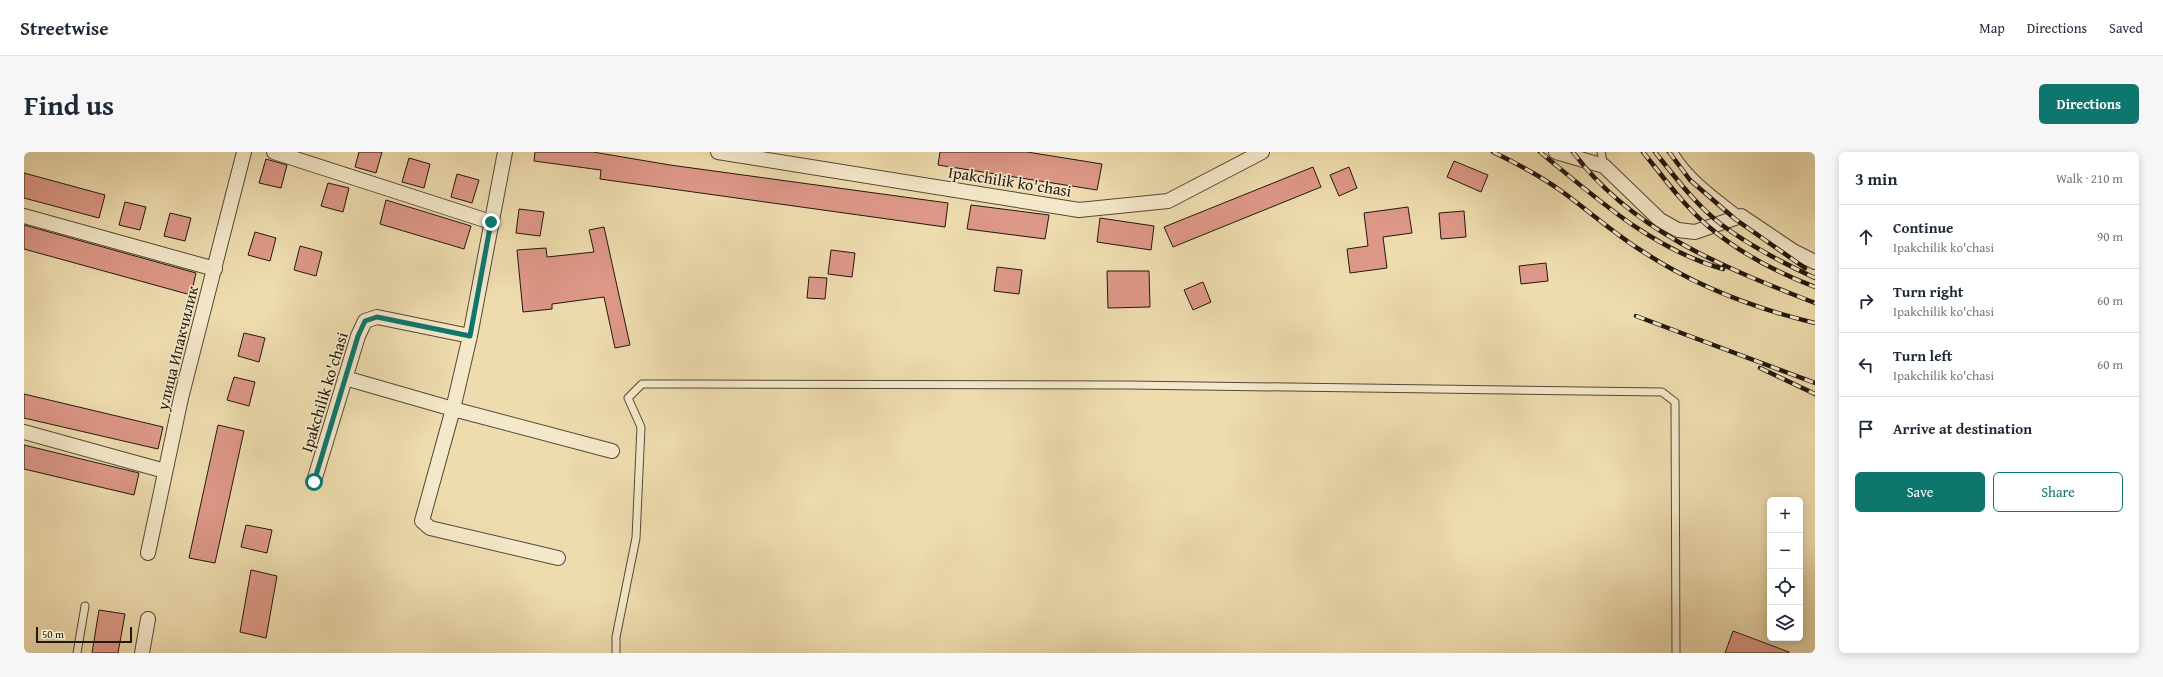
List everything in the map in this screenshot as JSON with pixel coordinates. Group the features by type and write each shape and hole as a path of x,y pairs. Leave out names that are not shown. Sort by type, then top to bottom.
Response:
{"street":[{"name":"улица Ипакчилик","path":"148,553 181,398 244,152"},
{"path":"274,152 491,222"},
{"path":"505,152 470,336 453,409 422,521 430,528 558,558"},
{"name":"Ipakchilik ko'chasi","path":"718,152 1078,210 1168,201 1262,152"},
{"path":"1556,152 1604,166 1660,220 1678,230 1695,232 1741,216 1793,250 1815,262"},
{"path":"24,216 215,269"},
{"name":"Ipakchilik ko'chasi","path":"314,482 358,336 365,321 377,317 470,336"},
{"path":"345,378 453,409 612,451"},
{"path":"24,432 165,471"},
{"path":"142,653 148,619"}],"lane":[{"path":"1601,152 1604,166"},
{"path":"1674,152 1682,166 1712,194 1741,216"},
{"path":"616,653 616,637 636,530 641,427 628,398 642,384 1120,385 1662,392 1675,402 1676,653"},
{"path":"77,653 85,606"}],"building":[{"path":"359,152 382,152 376,173 355,167"},
{"path":"535,152 593,152 670,165 948,203 945,227 600,179 601,170 534,161"},
{"path":"940,152 1027,152 1102,164 1097,190 938,165"},
{"path":"409,158 430,164 424,188 402,182"},
{"path":"266,159 287,165 281,188 259,183"},
{"path":"1454,161 1488,175 1481,192 1447,177"},
{"path":"1313,167 1321,187 1173,247 1164,227"},
{"path":"1349,167 1357,188 1339,196 1330,175"},
{"path":"24,173 105,195 99,218 24,198"},
{"path":"457,174 479,180 472,203 451,197"},
{"path":"328,183 349,188 343,212 321,206"},
{"path":"386,200 471,226 464,249 380,224"},
{"path":"125,202 146,207 140,230 119,225"},
{"path":"971,205 1049,215 1045,239 967,229"},
{"path":"1408,207 1412,233 1383,237 1387,268 1350,273 1347,249 1368,246 1364,213"},
{"path":"519,209 544,212 540,236 516,233"},
{"path":"1464,211 1466,237 1441,239 1439,213"},
{"path":"170,213 191,218 185,241 164,236"},
{"path":"1100,218 1154,226 1151,250 1097,242"},
{"path":"24,225 196,273 191,295 24,249"},
{"path":"604,227 630,345 615,348 604,297 552,304 552,309 523,312 517,250 546,248 547,257 594,252 589,230"},
{"path":"255,232 276,238 270,261 248,255"},
{"path":"300,246 322,252 316,276 294,270"},
{"path":"831,250 855,253 852,277 828,274"},
{"path":"1546,263 1548,281 1521,284 1519,266"},
{"path":"997,267 1022,270 1019,294 994,291"},
{"path":"1107,271 1149,271 1150,307 1108,308"},
{"path":"809,277 827,278 825,299 807,298"},
{"path":"1203,282 1211,302 1193,310 1184,290"},
{"path":"244,333 265,338 259,362 238,356"},
{"path":"234,377 255,382 249,406 227,400"},
{"path":"24,394 163,427 158,449 24,418"},
{"path":"218,425 244,431 215,563 189,558"},
{"path":"24,445 139,473 134,495 24,469"},
{"path":"246,525 272,530 267,553 241,547"},
{"path":"251,570 277,576 266,638 240,632"},
{"path":"99,610 125,614 118,653 92,653"},
{"path":"1733,631 1789,652 1789,653 1725,653"}],"railway":[{"path":"1493,152 1521,166 1564,193 1612,230 1662,264 1704,285 1747,303 1815,323"},
{"path":"1540,152 1604,204 1649,235 1672,249 1723,269"},
{"path":"1573,152 1597,180 1623,204 1652,226 1715,261 1815,303"},
{"path":"1643,152 1674,191 1709,227 1746,254 1760,262 1815,287"},
{"path":"1655,152 1703,209 1722,225 1767,254 1815,278"},
{"path":"1669,152 1690,180 1735,219 1805,268"},
{"path":"1636,316 1815,383"},
{"path":"1760,368 1815,394"}],"route":[{"path":"314,482 358,336 365,321 377,317 470,336 491,222"}]}
